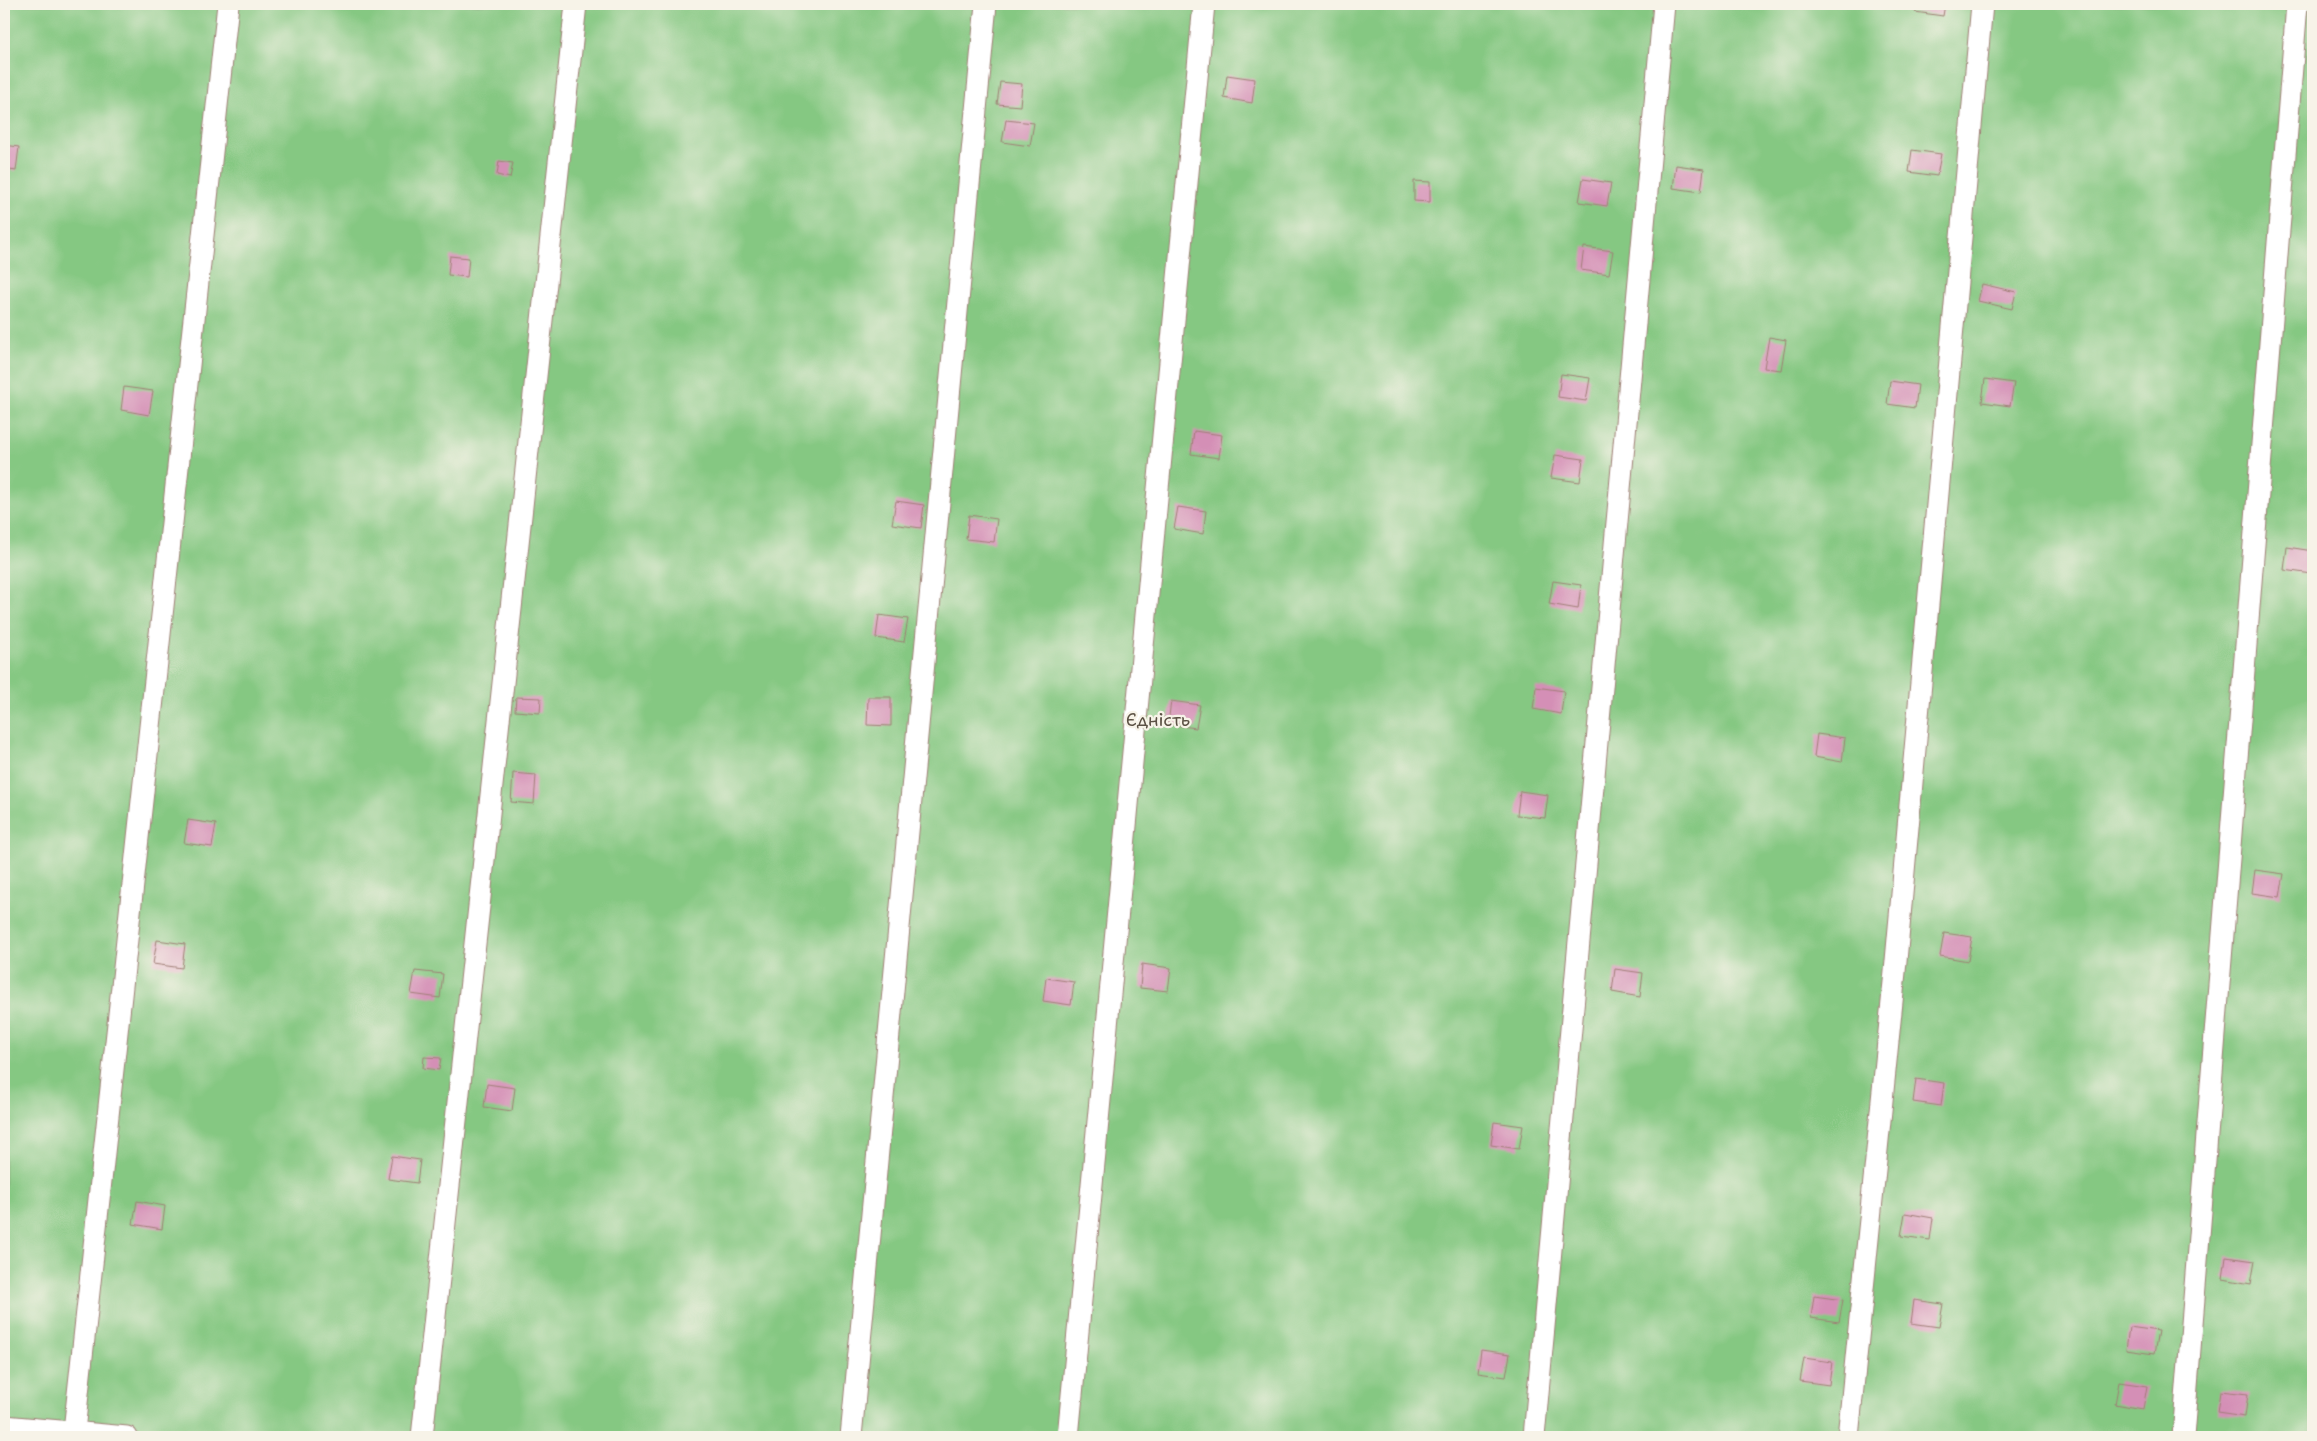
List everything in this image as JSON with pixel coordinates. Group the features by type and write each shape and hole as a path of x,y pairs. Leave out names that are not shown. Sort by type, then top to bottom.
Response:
{"lane":[{"path":"74,1431 228,4"},
{"path":"422,1437 576,4"},
{"path":"851,1437 986,4"},
{"path":"1068,1437 1204,4"},
{"path":"1534,1437 1664,4"},
{"path":"1848,1437 1895,972 1982,4"},
{"path":"2183,1437 2297,4"},
{"path":"4,1426 127,1437"}],"green space":[{"name":"Єдність","path":"4,4 2313,4 2313,1437 4,1437"}],"building":[{"path":"1916,4 1945,4 1943,16 1915,12"},
{"path":"1227,75 1255,79 1252,103 1224,98"},
{"path":"1000,82 1022,84 1020,106 997,104"},
{"path":"1006,120 1034,123 1030,146 1002,142"},
{"path":"4,145 19,147 16,171 4,169"},
{"path":"1912,150 1941,154 1937,176 1909,172"},
{"path":"499,161 513,163 510,178 497,175"},
{"path":"1676,165 1704,169 1701,192 1673,188"},
{"path":"1583,179 1611,183 1607,206 1579,202"},
{"path":"1414,181 1430,182 1430,202 1414,201"},
{"path":"4,190 9,191 6,214 4,214"},
{"path":"1584,247 1613,251 1609,274 1581,270"},
{"path":"450,256 469,258 467,277 448,275"},
{"path":"1982,284 2016,292 2012,309 1978,301"},
{"path":"1769,337 1786,340 1781,370 1764,368"},
{"path":"1561,374 1590,378 1586,401 1558,397"},
{"path":"1985,379 2014,383 2010,406 1982,402"},
{"path":"1890,381 1918,385 1915,408 1887,404"},
{"path":"124,387 153,391 149,415 121,410"},
{"path":"1194,431 1222,435 1219,458 1191,454"},
{"path":"1555,455 1583,459 1580,482 1551,478"},
{"path":"896,501 924,505 921,528 892,524"},
{"path":"1178,507 1206,511 1203,534 1174,529"},
{"path":"969,515 997,519 994,542 966,539"},
{"path":"2287,547 2313,551 2312,574 2284,570"},
{"path":"1553,581 1581,585 1578,609 1549,604"},
{"path":"879,615 908,619 904,642 876,638"},
{"path":"1536,687 1564,691 1561,714 1533,709"},
{"path":"516,697 541,698 540,713 515,711"},
{"path":"868,697 891,697 891,726 867,725"},
{"path":"1171,701 1200,705 1196,728 1168,724"},
{"path":"1817,734 1845,738 1842,762 1814,757"},
{"path":"513,773 536,775 534,804 511,802"},
{"path":"1520,791 1548,795 1545,818 1517,815"},
{"path":"188,820 216,824 212,847 184,843"},
{"path":"2255,870 2284,874 2280,897 2252,893"},
{"path":"1944,933 1972,937 1968,961 1940,956"},
{"path":"157,940 185,944 182,968 153,964"},
{"path":"1142,964 1171,968 1168,991 1140,988"},
{"path":"1615,969 1643,973 1640,997 1612,992"},
{"path":"415,971 443,974 440,998 411,994"},
{"path":"1046,978 1074,982 1071,1005 1043,1001"},
{"path":"424,1057 441,1058 439,1070 423,1068"},
{"path":"1916,1079 1944,1083 1941,1106 1913,1102"},
{"path":"487,1084 515,1088 512,1111 484,1107"},
{"path":"1494,1122 1523,1126 1519,1149 1491,1145"},
{"path":"392,1156 420,1160 417,1183 388,1179"},
{"path":"137,1201 165,1206 162,1229 133,1224"},
{"path":"1905,1213 1933,1218 1930,1240 1901,1236"},
{"path":"2226,1257 2255,1261 2251,1284 2223,1279"},
{"path":"1814,1296 1843,1300 1839,1322 1811,1318"},
{"path":"1914,1300 1943,1304 1939,1327 1911,1323"},
{"path":"2129,1327 2158,1331 2154,1354 2126,1350"},
{"path":"1481,1350 1510,1354 1506,1377 1478,1373"},
{"path":"1804,1358 1832,1362 1829,1385 1800,1381"},
{"path":"2119,1382 2147,1386 2143,1409 2115,1404"},
{"path":"2220,1391 2248,1394 2245,1417 2217,1413"}]}
